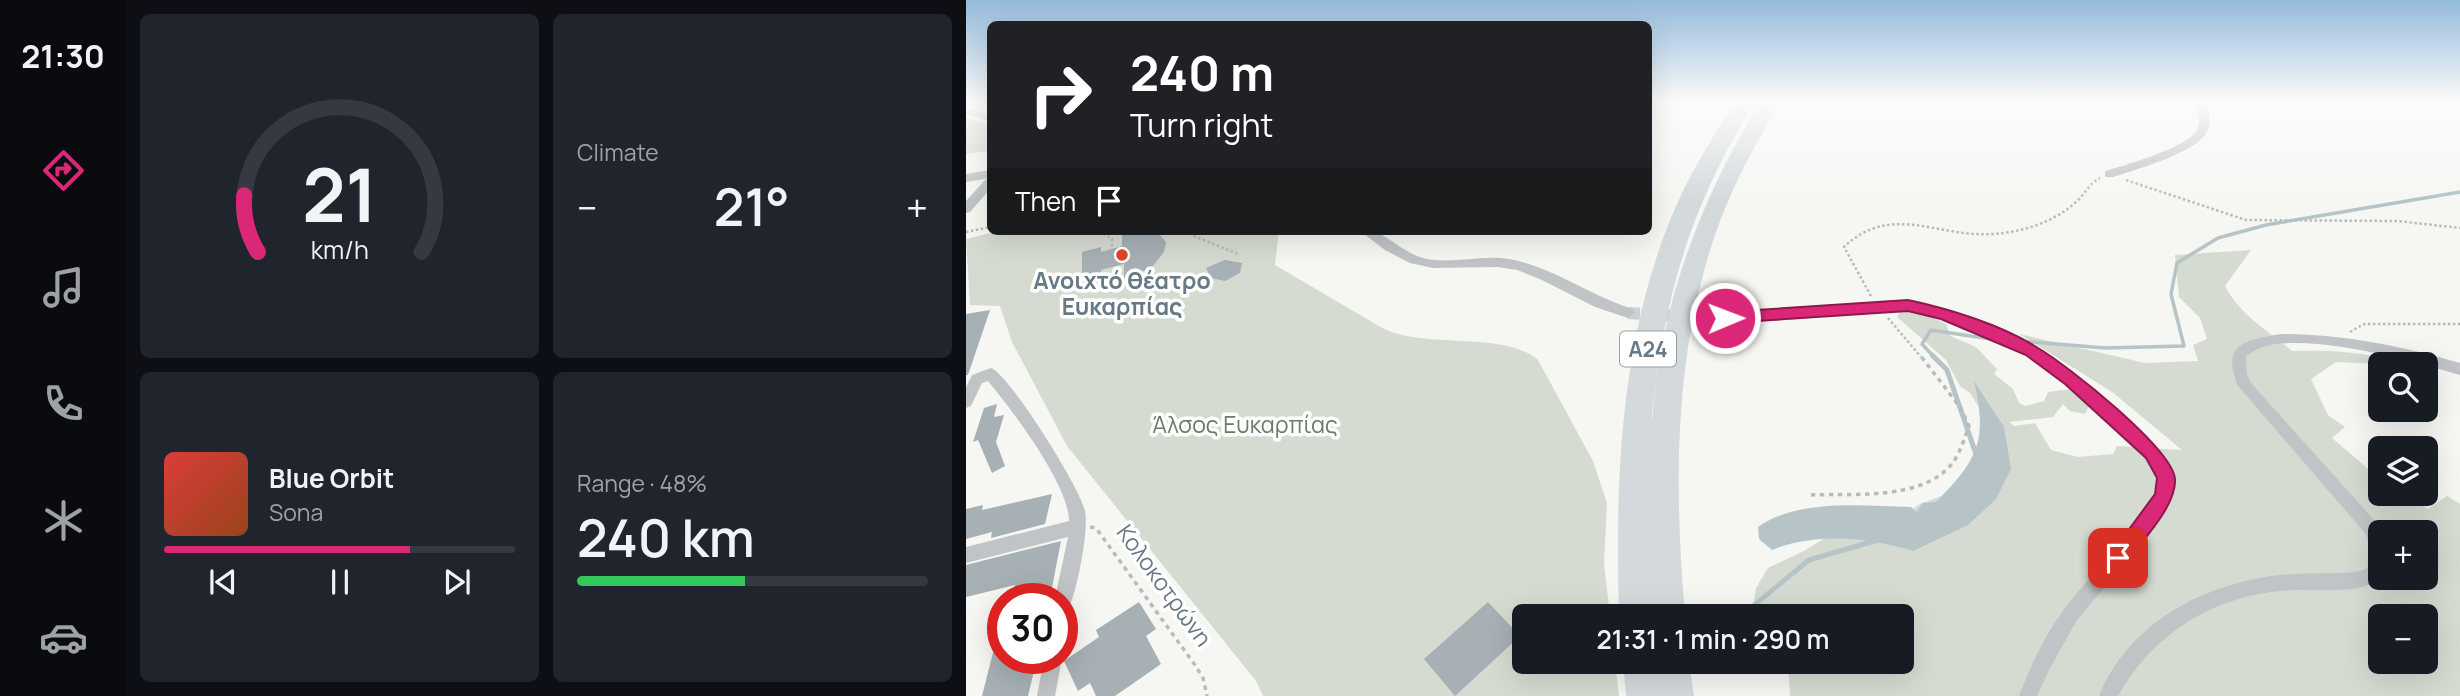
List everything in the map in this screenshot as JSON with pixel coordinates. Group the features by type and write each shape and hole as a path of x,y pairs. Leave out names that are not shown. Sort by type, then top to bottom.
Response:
{"highway":[{"name":"Α24","path":"1636,604 1634,468 1645,366 1658,296 1688,204 1724,134"},
{"name":"Α24","path":"1667,604 1661,468 1673,347 1692,266 1715,200 1750,134"},
{"path":"1641,674 1644,696"},
{"path":"1673,674 1676,696"}],"street":[{"path":"2109,174 2186,145 2200,134"},
{"path":"966,178 987,177"},
{"path":"966,209 987,180"},
{"path":"1372,235 1399,253 1420,262 1444,265 1496,261 1518,265 1548,275 1601,306 1628,313"},
{"path":"1702,317 1748,318 1908,305 1933,310 2031,351 2071,380 2152,453 2166,477 2164,497 2138,534 2071,614 2042,663 2028,696"},
{"path":"2368,525 2245,386 2238,364 2239,355 2255,344 2298,340 2345,342 2393,349 2460,369"},
{"path":"967,399 977,379 990,374 1017,408 1070,492 1077,512 1066,583"},
{"path":"966,555 1076,527"},
{"path":"2108,696 2126,664 2158,630 2206,600 2262,584 2368,576"},
{"path":"1046,696 1050,674"}],"path":[{"path":"1811,495 1900,490 1927,482 1949,468 1969,426 1960,407 1938,376 1879,307 1844,247 1856,232 1879,223 1989,234 2019,230 2048,220 2068,209 2093,180 2109,174 2246,220 2397,221 2460,228"},
{"path":"966,232 987,228"},
{"path":"1106,235 1112,239 1112,249"},
{"path":"1194,235 1238,254"},
{"path":"2345,342 2347,334 2364,324 2460,324"},
{"name":"Κολοκοτρώνη","path":"1076,527 1096,528 1195,665 1203,678 1207,696"}],"green space":[{"path":"966,134 987,134 987,151 966,154"},
{"name":"Άλσος Ευκαρπίας","path":"987,234 1279,235 1275,265 1384,329 1402,335 1486,343 1524,351 1538,360 1593,461 1607,503 1604,563 1609,604 1512,604 1512,674 1616,674 1619,696 1263,696 1256,681 1067,446 1012,342 1000,306 970,305 966,239"},
{"path":"2251,250 2225,286 2238,305 2255,322 2292,351 2336,351 2368,355 2368,363 2336,362 2311,379 2328,415 2345,427 2332,438 2368,469 2368,506 2423,506 2428,509 2438,506 2438,502 2447,496 2460,504 2460,696 1790,696 1787,674 1914,674 1914,604 1754,604 1756,588 1768,568 1804,551 1863,514 1910,512 1918,505 1980,481 1985,426 1980,409 1970,393 1960,386 1946,360 1897,317 1900,311 1924,313 1946,324 1950,336 1976,347 1997,369 1994,374 2013,389 2019,403 2025,406 2044,401 2048,392 2071,389 2089,406 2085,414 2070,411 2063,404 2053,417 2009,422 2014,426 2035,423 2051,450 2078,457 2113,454 2117,446 2182,450 2112,392 2019,334 2145,363 2198,361 2193,345 2207,339 2200,318 2179,297 2175,255"}],"shaded area":[{"path":"1974,381 2004,427 2011,469 1996,499 1968,525 1913,551 1878,542 1842,538 1806,541 1772,550 1759,539 1758,527 1775,518 1812,508 1852,505 1911,507 1917,512 1922,503 1936,502 1962,474 1976,448 1980,419"}],"building":[{"name":"Ανοιχτό θέατρο Ευκαρπίας","path":"1122,235 1160,235 1166,242 1164,252 1153,266 1124,281 1124,264 1101,270 1101,275 1082,280 1082,252 1101,247 1101,252 1122,246"},
{"path":"1225,260 1242,263 1240,273 1225,281 1211,278 1206,268"},
{"path":"990,310 968,375 966,375 966,314"},
{"path":"997,404 994,417 1004,415 996,442 1005,466 992,473 978,440 973,442 984,408"},
{"path":"1052,494 1045,524 991,538 992,532 966,539 966,509 983,505 982,510"},
{"path":"1061,541 1053,583 987,583 987,592 966,597 966,565"},
{"path":"1139,602 1156,629 1146,636 1161,664 1115,696 1096,696 1090,683 1078,691 1070,674 1078,674 1078,651 1099,637 1096,630"},
{"path":"1488,602 1512,628 1512,643 1455,696 1424,659"},
{"path":"988,674 1033,674 1028,696 982,696"}],"waterway":[{"path":"2020,341 2105,348 2184,346 2171,294 2177,263 2218,238 2266,225 2460,192"},
{"path":"1934,357 1922,344 1931,330 2004,341"},
{"path":"1934,357 1947,370 1977,457"},
{"path":"1756,604 1809,560 1878,540"}],"tunnel":[{"path":"1628,313 1702,317"}],"place":[{"name":"Ανοιχτό θέατρο Ευκαρπίας","path":"1122,255"}],"route":[{"path":"1725,318 1908,305 1945,314 2031,351 2104,408 2152,453 2162,467 2167,487 2164,497 2118,558"}]}
